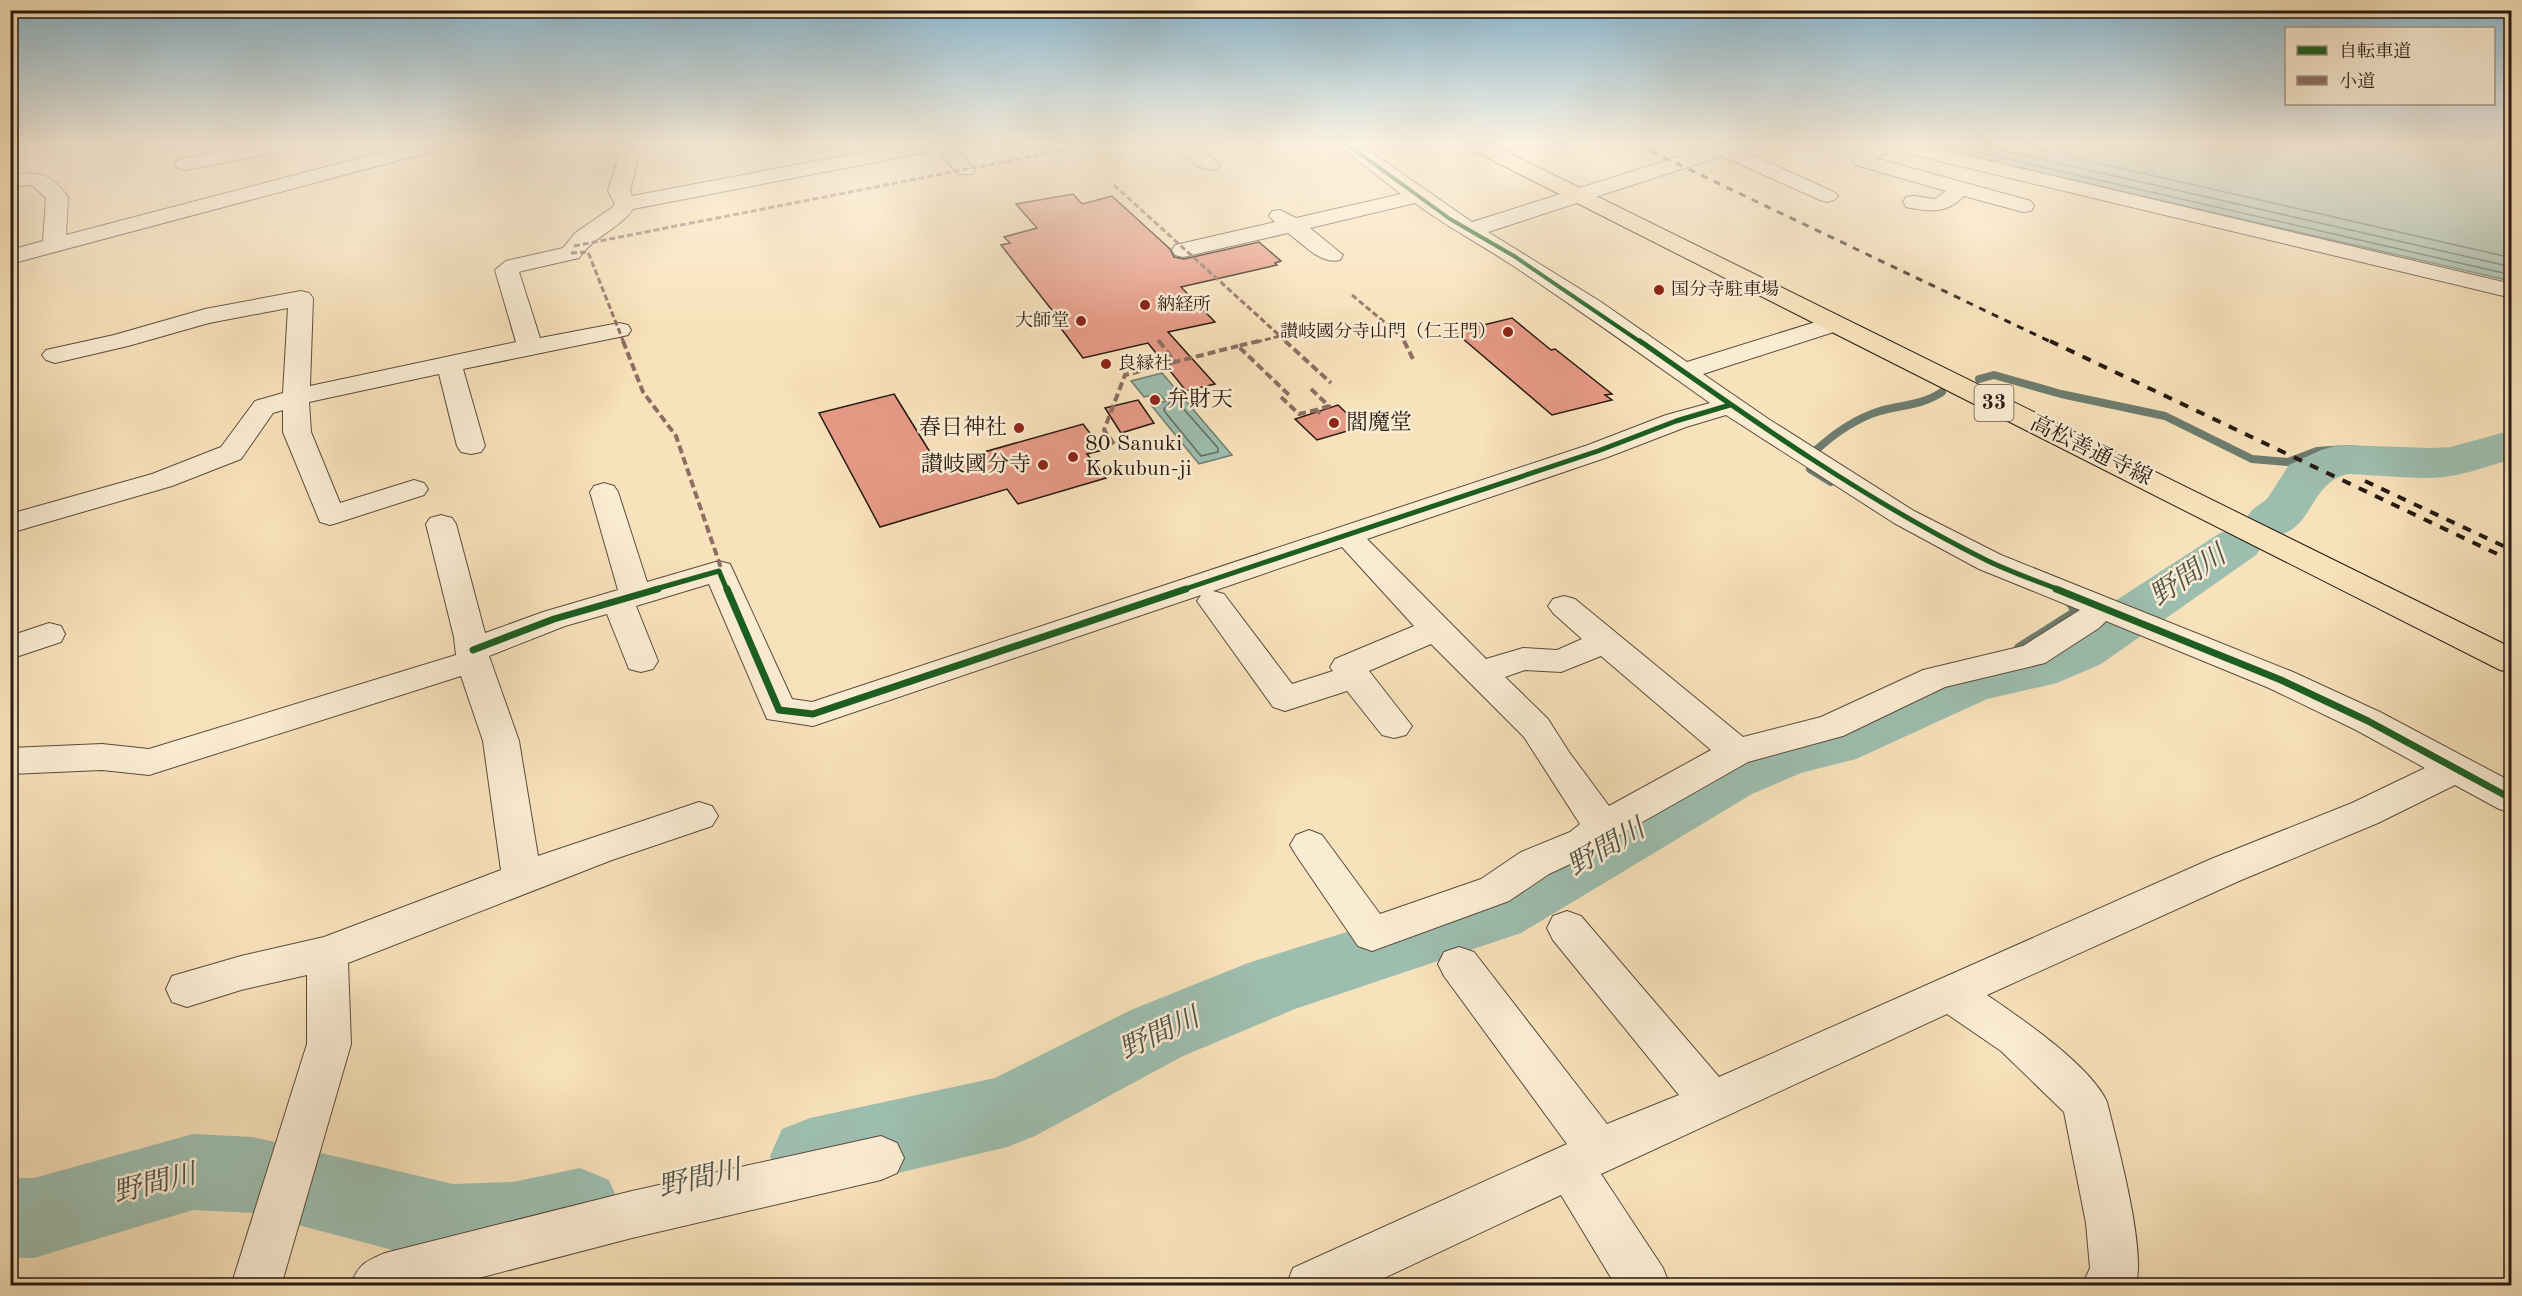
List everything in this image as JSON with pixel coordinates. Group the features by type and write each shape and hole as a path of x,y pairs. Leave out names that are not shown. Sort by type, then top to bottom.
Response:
{"main road":[{"name":"高松善通寺線","path":"1597,205 2511,662"}],"street":[{"path":"54,246 56,205"},
{"path":"10,257 202,205"},
{"path":"530,347 507,270 514,266 571,253 574,246 585,235 621,213 625,205"},
{"path":"1184,250 1379,205"},
{"path":"1433,205 1559,285 1730,405 1904,517 1990,562 2281,680 2368,721 2511,799"},
{"path":"1470,230 1544,205"},
{"path":"2151,205 2511,291"},
{"path":"1271,208 1291,226 1332,255"},
{"path":"55,355 119,341 205,316 301,298 296,397 297,432 330,516 414,489"},
{"path":"1683,372 1834,324"},
{"path":"10,524 162,480 231,453 264,407 296,397 619,330"},
{"path":"449,365 471,446"},
{"path":"10,761 102,757 148,762 473,655 554,619 719,571 779,710 813,714 1598,452 1676,421 1730,405"},
{"path":"604,492 641,661"},
{"path":"441,524 473,655 501,741 522,879"},
{"path":"1347,535 1436,629 1536,728 1556,761 1603,827"},
{"path":"1213,601 1285,699 1354,676"},
{"path":"1564,606 1737,752"},
{"path":"1309,844 1372,934 1495,890 1535,863 1583,842 1603,827 1737,752 1831,727 1935,678 2033,655 2088,621 2120,614"},
{"path":"1394,726 1347,667 1436,629"},
{"path":"10,648 49,634"},
{"path":"1480,673 1522,658 1561,661 1605,642"},
{"path":"1311,1286 1584,1158 2225,870 2365,813 2455,769"},
{"path":"187,990 241,973 327,953 598,849 699,816"},
{"path":"1567,928 1712,1102"},
{"path":"256,1286 329,1044 327,953"},
{"path":"1459,964 1584,1158 1645,1286"},
{"path":"1950,993 2016,1038 2085,1102 2110,1222 2115,1275 2107,1286"},
{"path":"375,1286 385,1278 483,1251 881,1158"}],"water":[{"path":"2183,205 2511,205 2511,281"},
{"path":"1162,373 1232,455 1199,464 1151,405 1166,401 1159,394 1144,397 1131,381"}],"building":[{"path":"1017,205 1122,205 1170,249 1174,257 1184,259 1259,242 1281,261 1275,263 1277,265 1181,287 1215,322 1168,332 1215,384 1186,391 1148,343 1083,358 1051,315 1055,314 1001,245 1010,243 1004,237 1037,228"},
{"path":"1512,318 1551,350 1555,349 1612,394 1605,395 1612,400 1552,415 1455,332"},
{"path":"894,394 938,465 1083,424 1103,450 1087,454 1106,478 1018,504 1007,489 880,527 819,413"},
{"path":"1138,400 1154,423 1121,433 1105,408"},
{"name":"閻魔堂","path":"1338,405 1361,427 1317,440 1295,419"}],"waterway":[{"path":"1979,379 1994,375 2061,394 2165,416 2252,459 2288,462 2317,451 2345,449 2471,456"},
{"path":"1813,453 1836,434 1861,418 1920,402 1942,392"},
{"name":"野間川","path":"2270,521 2286,509 2306,475 2338,460 2432,463 2454,461 2512,444"},
{"path":"1810,469 1831,482"},
{"name":"野間川","path":"810,1156 1007,1111 1157,1033 1274,985 1497,913 1730,778 1785,755 1834,743 1973,682 2037,669 2081,650 2238,544"},
{"path":"2019,648 2076,612 2070,601 2065,599"},
{"name":"野間川","path":"10,1218 34,1218 193,1172 253,1175 453,1225 513,1223 580,1208"}],"railway":[{"path":"1765,205 2053,343"},
{"path":"2050,341 2512,561"},
{"path":"2365,481 2512,550"}],"marked path":[{"path":"574,246 781,205"},
{"path":"1137,205 1280,336 1238,346 1289,395"},
{"path":"571,253 588,252 643,392 676,436 720,565 719,571"},
{"path":"1352,295 1402,337 1413,359"},
{"path":"1280,336 1331,383"},
{"path":"1158,340 1175,362 1238,346"},
{"path":"1114,444 1104,430 1125,375 1175,362"},
{"path":"1311,389 1329,406 1316,410 1322,415"},
{"path":"1281,397 1299,414 1316,410"}],"cycle path":[{"path":"1431,205 1592,307 1760,426 1904,517 1990,562 2281,680 2368,721 2512,799"},
{"path":"473,650 554,619 719,571 779,710 813,714 1598,451 1676,421 1730,405"}],"place":[{"name":"国分寺駐車場","path":"1659,290"},
{"name":"納経所","path":"1145,305"},
{"name":"大師堂","path":"1081,321"},
{"name":"讃岐國分寺山門（仁王門）","path":"1508,332"},
{"name":"良縁社","path":"1106,364"},
{"name":"弁財天","path":"1155,400"},
{"name":"閻魔堂","path":"1334,423"},
{"name":"春日神社","path":"1019,428"},
{"name":"80 Sanuki Kokubun-ji","path":"1073,457"},
{"name":"讃岐國分寺","path":"1043,465"}]}
